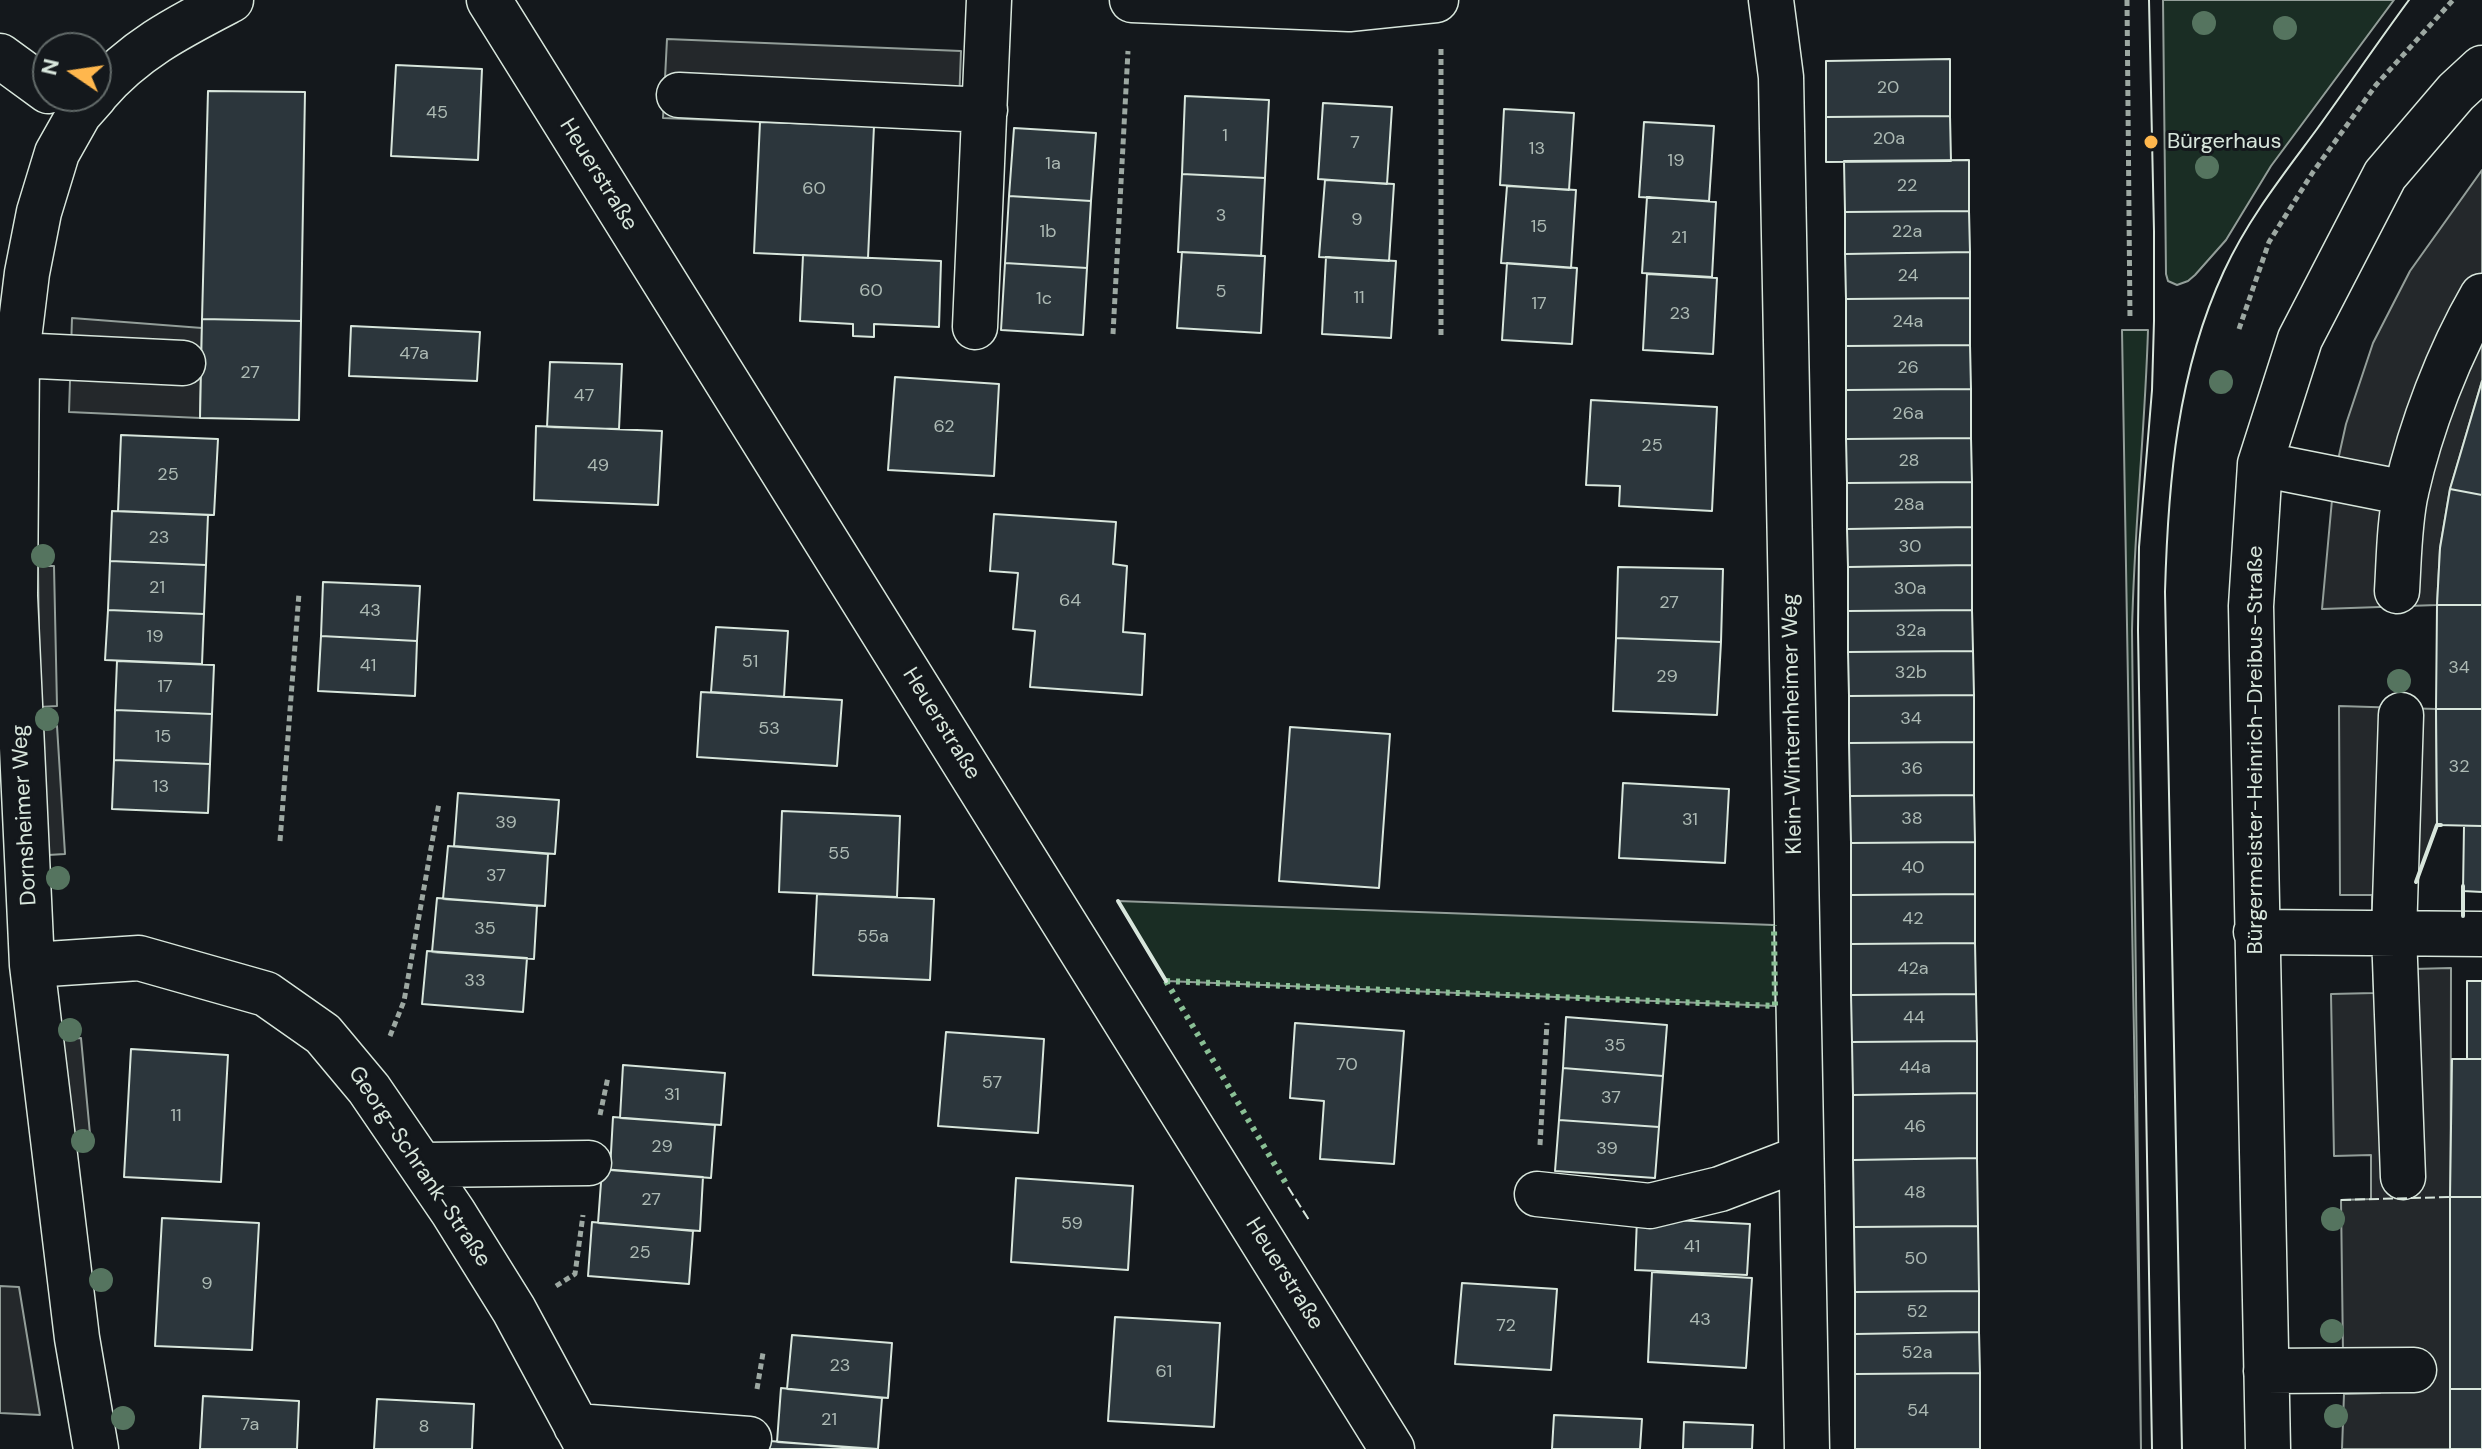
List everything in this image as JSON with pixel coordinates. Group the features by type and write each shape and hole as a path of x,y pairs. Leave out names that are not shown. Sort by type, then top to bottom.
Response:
{"street":[{"name":"Dornsheimer Weg","path":"112,74 158,38 231,0"},
{"name":"Heuerstraße","path":"489,0 1392,1449"},
{"path":"975,327 989,0"},
{"path":"1132,0 1284,3 1438,21"},
{"name":"Klein-Winternheimer Weg","path":"1771,0 1781,77 1807,1449"},
{"path":"0,56 32,74"},
{"name":"Bürgermeister-Heinrich-Dreibus-Straße","path":"2268,1449 2251,606 2260,464 2300,339 2385,175 2456,92 2482,68"},
{"path":"679,95 985,110"},
{"name":"Dornsheimer Weg","path":"70,112 39,212 27,273 17,355 15,596 32,965 77,1338 96,1449"},
{"path":"2397,591 2406,493 2430,413 2466,324 2482,296"},
{"path":"17,355 183,363"},
{"path":"2260,464 2406,493"},
{"path":"2401,715 2394,934 2403,1177"},
{"path":"2256,932 2482,934"},
{"name":"Georg-Schrank-Straße","path":"32,965 139,958 266,994 323,1034 369,1089 423,1165 514,1310 582,1437"},
{"path":"1537,1194 1650,1206 1720,1189 1801,1158"},
{"path":"423,1165 589,1163"},
{"path":"2266,1371 2414,1370"},
{"path":"582,1437 749,1439"}],"path":[{"path":"2127,0 2130,319"},
{"path":"1438,21 1441,339"},
{"path":"1113,334 1128,46"},
{"path":"280,841 299,593"},
{"path":"369,1089 404,1001 439,803"},
{"path":"1537,1194 1547,1023"}],"green space":[{"path":"2163,0 2394,0 2271,166 2226,240 2195,275 2177,285 2168,281 2166,274"},
{"path":"2122,330 2148,330 2132,631 2141,1449"},
{"path":"1118,901 1774,925 1775,1006 1166,981"}],"shaded area":[{"path":"667,39 961,51 958,130 663,118"},
{"path":"2482,170 2482,381 2450,489 2440,548 2437,605 2322,609 2334,478 2346,424 2373,343 2410,271"},
{"path":"72,318 202,328 200,418 69,412"},
{"path":"38,566 54,566 57,706 40,707"},
{"path":"2339,706 2436,709 2437,825 2412,893 2372,917 2372,895 2340,895"},
{"path":"57,726 65,854 48,855 41,727"},
{"path":"2451,968 2450,1449 2342,1449 2344,1394 2380,1393 2382,1354 2343,1354 2341,1200 2371,1199 2371,1155 2334,1156 2331,994 2374,993 2373,970"},
{"path":"81,1038 90,1134 74,1137 63,1039"},
{"path":"0,1286 19,1287 40,1415 0,1413"}],"building":[{"path":"1950,59 1950,116 1826,117 1826,61"},
{"path":"396,65 482,69 478,160 391,156"},
{"path":"208,91 305,92 301,321 202,319"},
{"path":"1185,96 1269,100 1265,178 1182,174"},
{"path":"1323,103 1392,107 1387,184 1318,179"},
{"path":"1504,109 1574,113 1569,190 1500,185"},
{"path":"1950,116 1951,161 1826,162 1826,117"},
{"path":"760,122 874,126 868,258 754,253"},
{"path":"1644,122 1714,126 1709,201 1639,197"},
{"path":"1014,128 1096,133 1091,201 1009,196"},
{"path":"1969,160 1969,211 1845,212 1844,161"},
{"path":"1182,174 1265,178 1261,256 1178,252"},
{"path":"1325,180 1394,184 1389,261 1319,257"},
{"path":"1507,186 1576,190 1571,268 1501,263"},
{"path":"1009,196 1091,201 1087,268 1005,263"},
{"path":"1647,197 1716,202 1712,277 1642,273"},
{"path":"1969,211 1970,252 1845,254 1845,212"},
{"path":"1182,252 1265,256 1261,333 1177,328"},
{"path":"1970,252 1970,298 1846,299 1845,254"},
{"path":"803,255 941,261 939,327 874,324 874,337 853,336 853,324 800,321"},
{"path":"1326,257 1396,261 1391,338 1322,334"},
{"path":"1005,263 1087,268 1083,335 1001,330"},
{"path":"1507,263 1577,268 1572,344 1502,340"},
{"path":"1647,274 1717,278 1713,354 1643,350"},
{"path":"1970,298 1970,345 1846,346 1846,299"},
{"path":"202,319 301,321 299,420 200,418"},
{"path":"351,326 480,332 477,381 349,376"},
{"path":"1970,345 1971,389 1846,390 1846,346"},
{"path":"550,362 622,364 619,429 547,427"},
{"path":"895,377 999,384 994,476 888,470"},
{"path":"2482,381 2482,495 2450,489"},
{"path":"1971,389 1971,438 1846,439 1846,390"},
{"path":"1591,400 1717,407 1712,511 1619,506 1620,486 1586,485"},
{"path":"536,426 662,431 658,505 534,500"},
{"path":"121,435 218,439 214,515 118,511"},
{"path":"1971,438 1972,482 1847,483 1846,439"},
{"path":"1972,482 1972,527 1847,529 1847,483"},
{"path":"2450,489 2482,495 2482,605 2437,605 2440,548"},
{"path":"112,511 208,515 206,565 110,561"},
{"path":"994,514 1116,522 1113,564 1127,566 1123,632 1145,634 1142,695 1030,687 1035,631 1013,629 1018,573 990,571"},
{"path":"1972,527 1972,565 1848,567 1847,529"},
{"path":"110,561 206,565 204,614 108,610"},
{"path":"1972,565 1972,610 1848,611 1848,567"},
{"path":"1618,567 1723,569 1721,642 1616,638"},
{"path":"323,582 420,586 417,641 321,636"},
{"path":"2437,605 2482,605 2482,709 2436,709"},
{"path":"108,610 204,614 202,664 105,660"},
{"path":"1972,610 1973,651 1848,652 1848,611"},
{"path":"716,627 788,631 784,697 711,692"},
{"path":"321,636 417,641 415,696 318,691"},
{"path":"1616,638 1721,642 1717,715 1613,711"},
{"path":"1973,651 1974,695 1849,696 1848,652"},
{"path":"117,661 214,665 212,714 115,710"},
{"path":"701,692 842,700 837,766 697,757"},
{"path":"1974,695 1974,742 1849,743 1849,696"},
{"path":"2436,709 2482,709 2482,826 2437,825"},
{"path":"115,710 212,714 210,764 114,760"},
{"path":"1290,727 1390,734 1379,888 1279,881"},
{"path":"1974,742 1974,795 1850,796 1849,743"},
{"path":"114,760 210,764 208,813 112,809"},
{"path":"1623,783 1729,789 1725,863 1619,858"},
{"path":"458,793 559,800 555,854 454,846"},
{"path":"1974,795 1975,842 1851,843 1850,796"},
{"path":"782,811 900,816 897,897 779,892"},
{"path":"2464,826 2482,826 2482,892 2463,891"},
{"path":"1975,842 1975,894 1851,895 1851,843"},
{"path":"448,846 548,854 545,906 443,899"},
{"path":"817,894 934,899 930,980 813,975"},
{"path":"1975,894 1975,943 1851,944 1851,895"},
{"path":"437,898 537,906 534,959 432,952"},
{"path":"1975,943 1976,994 1851,995 1851,944"},
{"path":"427,951 527,958 523,1012 422,1004"},
{"path":"2467,981 2482,981 2482,1059 2467,1059"},
{"path":"1976,994 1977,1041 1852,1042 1851,995"},
{"path":"1566,1017 1667,1025 1663,1076 1563,1068"},
{"path":"1295,1023 1404,1031 1394,1164 1320,1159 1324,1101 1290,1098"},
{"path":"946,1032 1044,1039 1038,1133 938,1126"},
{"path":"1977,1041 1977,1093 1853,1095 1852,1042"},
{"path":"131,1049 228,1055 221,1182 124,1177"},
{"path":"2452,1059 2482,1059 2482,1197 2450,1197"},
{"path":"623,1065 725,1073 721,1125 620,1118"},
{"path":"1563,1068 1663,1076 1659,1127 1559,1120"},
{"path":"1977,1093 1977,1158 1853,1160 1853,1095"},
{"path":"613,1117 715,1125 711,1178 610,1170"},
{"path":"1559,1120 1659,1127 1655,1178 1555,1171"},
{"path":"1977,1158 1978,1226 1854,1227 1853,1160"},
{"path":"602,1169 703,1177 700,1231 598,1223"},
{"path":"1016,1178 1133,1186 1128,1270 1011,1262"},
{"path":"2450,1197 2482,1197 2482,1389 2450,1389"},
{"path":"162,1218 259,1223 252,1350 155,1346"},
{"path":"1637,1218 1750,1224 1747,1275 1635,1270"},
{"path":"592,1222 693,1231 689,1284 588,1276"},
{"path":"1978,1226 1979,1291 1855,1292 1854,1227"},
{"path":"1652,1272 1752,1278 1746,1368 1648,1362"},
{"path":"1462,1283 1557,1289 1551,1370 1455,1364"},
{"path":"1979,1291 1979,1332 1855,1334 1855,1292"},
{"path":"1115,1317 1220,1323 1214,1427 1108,1421"},
{"path":"1979,1332 1980,1373 1855,1374 1855,1334"},
{"path":"792,1335 892,1343 888,1398 787,1389"},
{"path":"1980,1373 1980,1449 1855,1449 1855,1374"},
{"path":"781,1388 882,1398 878,1449 777,1442"},
{"path":"2450,1389 2482,1389 2482,1449 2450,1449"},
{"path":"203,1396 299,1401 297,1449 200,1449"},
{"path":"377,1399 474,1404 472,1449 374,1449"},
{"path":"1554,1415 1642,1419 1640,1449 1552,1449"},
{"path":"1684,1422 1753,1425 1752,1449 1683,1449"},
{"path":"770,1441 866,1449 769,1449"}],"tram line":[{"path":"2149,0 2154,321 2152,390 2139,547 2138,630 2152,1449"},
{"path":"2182,1449 2165,592 2169,510 2178,428 2195,348 2233,252 2267,198 2409,0"}],"hedge":[{"path":"1166,981 1775,1006 1774,925"},
{"path":"1166,981 1288,1187"}],"fence":[{"path":"1288,1187 1309,1220"},
{"path":"2341,1200 2450,1197"}],"wall":[{"path":"2416,882 2437,825 2441,825"},
{"path":"2463,886 2463,916"},
{"path":"1118,901 1166,981"}],"place":[{"name":"Bürgerhaus","path":"2151,142"}]}
